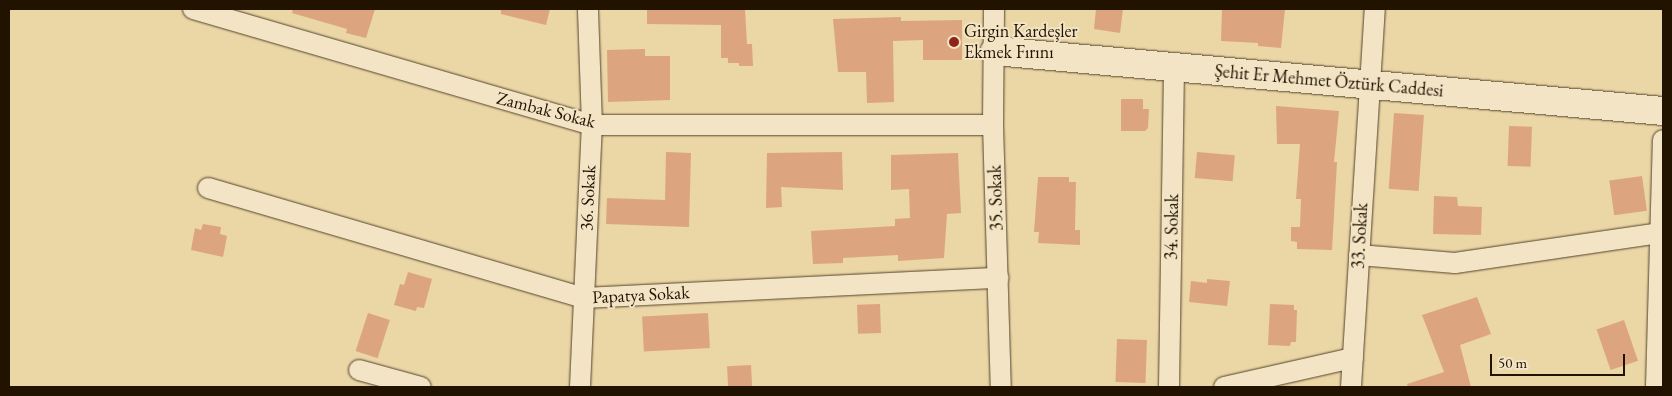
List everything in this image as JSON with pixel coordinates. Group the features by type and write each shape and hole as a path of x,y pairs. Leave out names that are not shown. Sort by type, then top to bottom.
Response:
{"street":[{"name":"36. Sokak","path":"580,387 592,125 588,9"},
{"name":"35. Sokak","path":"994,9 993,125 1002,387"},
{"name":"33. Sokak","path":"1351,387 1368,84 1375,9"},
{"name":"Zambak Sokak","path":"197,11 592,125 993,125"},
{"name":"Şehit Er Mehmet Öztürk Caddesi","path":"995,51 1663,111"},
{"name":"34. Sokak","path":"1169,387 1174,66"},
{"path":"1656,387 1663,140"},
{"name":"Papatya Sokak","path":"208,188 583,298 999,278"},
{"path":"1359,255 1455,263 1660,233"},
{"path":"1224,387 1353,358"},
{"path":"359,370 421,387"}],"building":[{"path":"293,9 375,9 366,38 346,33 347,29 292,13"},
{"path":"501,9 550,9 546,25 501,14"},
{"path":"647,9 745,9 747,44 752,44 753,66 739,66 739,63 728,63 728,58 721,58 721,25 647,24"},
{"path":"1096,9 1123,9 1120,33 1094,29"},
{"path":"1222,9 1285,9 1281,48 1258,46 1258,43 1221,41"},
{"path":"901,17 901,21 962,20 962,60 923,60 923,40 893,41 894,102 867,103 866,72 838,72 833,19"},
{"path":"645,49 645,56 670,56 670,100 608,102 607,50"},
{"path":"1121,99 1143,99 1143,109 1149,109 1148,128 1145,131 1121,131"},
{"path":"1276,106 1339,111 1334,162 1337,162 1332,250 1297,249 1297,242 1291,241 1291,227 1300,227 1301,199 1296,199 1300,144 1277,144"},
{"path":"1394,113 1424,115 1419,191 1389,189"},
{"path":"1509,126 1532,127 1531,167 1508,166"},
{"path":"666,152 691,153 689,227 606,224 607,198 665,200"},
{"path":"842,152 843,190 781,187 782,207 766,208 767,153"},
{"path":"1197,152 1235,155 1233,181 1195,178"},
{"path":"958,153 961,213 947,214 944,258 898,261 898,255 843,258 843,263 813,264 811,231 895,226 895,219 910,218 909,189 891,190 891,155"},
{"path":"1642,176 1647,211 1614,215 1609,181"},
{"path":"1038,177 1069,177 1069,182 1076,182 1075,230 1080,230 1080,245 1038,243 1039,232 1034,232"},
{"path":"1434,196 1457,197 1458,206 1482,207 1481,235 1433,234"},
{"path":"203,224 221,227 220,234 227,236 223,257 191,250 195,228 201,230"},
{"path":"408,272 432,279 424,308 417,307 416,311 394,305 400,284 404,285"},
{"path":"1207,279 1230,281 1227,306 1189,302 1191,281 1207,283"},
{"path":"1477,297 1491,334 1460,345 1471,387 1408,387 1407,384 1444,372 1422,315"},
{"path":"880,304 881,333 858,334 857,305"},
{"path":"1270,304 1294,305 1294,310 1297,310 1296,342 1291,342 1290,346 1268,345"},
{"path":"368,313 390,320 378,358 356,351"},
{"path":"708,313 710,348 644,351 642,316"},
{"path":"1624,320 1638,361 1611,370 1597,329"},
{"path":"1117,339 1147,340 1145,383 1115,382"},
{"path":"751,365 752,387 728,387 727,366"}],"place":[{"name":"Girgin Kardeşler Ekmek Fırını","path":"954,42"}]}
